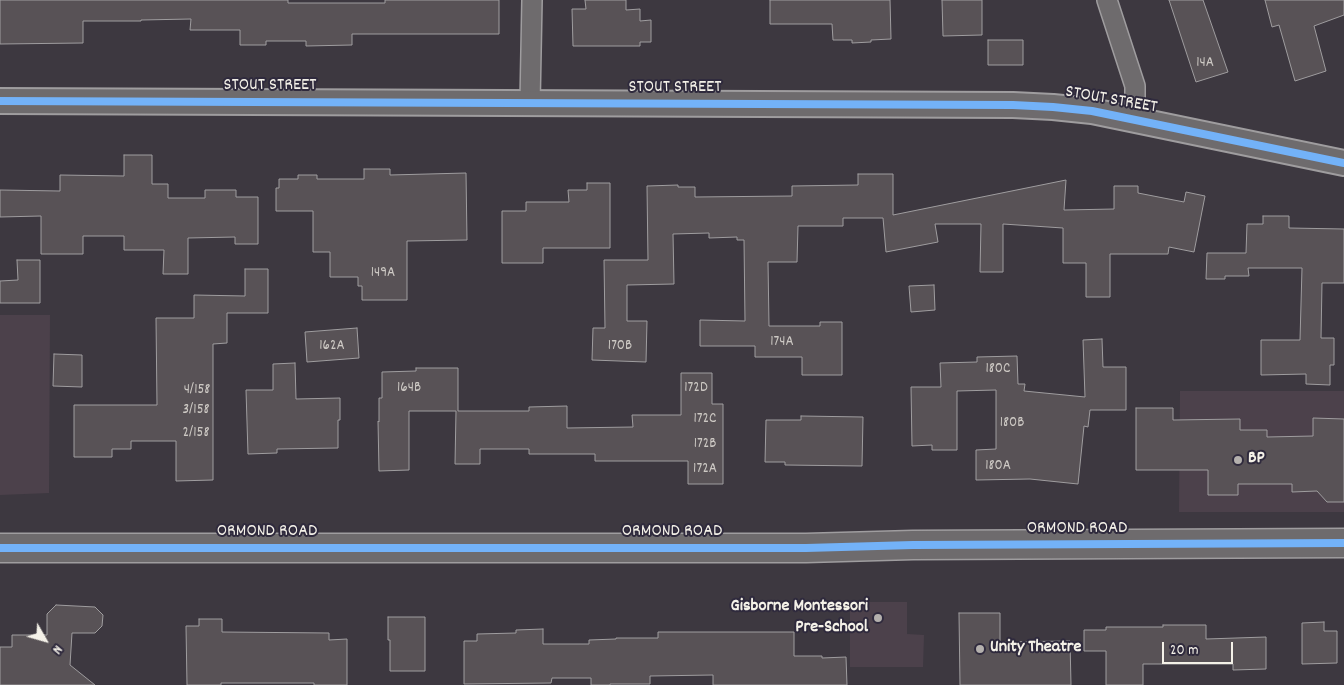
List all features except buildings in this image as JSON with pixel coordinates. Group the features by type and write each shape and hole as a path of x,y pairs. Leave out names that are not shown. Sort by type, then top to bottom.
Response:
{"main road":[{"name":"ORMOND ROAD","path":"0,548 806,548 922,545 1344,543"}],"street":[{"path":"530,103 532,0"},
{"path":"1107,0 1135,86 1132,119"},
{"name":"STOUT STREET","path":"0,101 1013,105 1092,111 1344,163"}],"shaded area":[{"path":"0,315 50,315 49,493 0,495"},
{"path":"1180,391 1344,391 1344,512 1179,512"},
{"name":"Gisborne Montessori Pre-School","path":"850,602 907,602 907,634 924,635 923,667 850,667"}],"cycle path":[{"path":"0,101 1013,105 1092,111 1344,163"},
{"path":"0,548 806,548 913,545 1344,543"}],"place":[{"name":"BP","path":"1238,460"},
{"name":"Gisborne Montessori Pre-School","path":"878,618"},
{"name":"Unity Theatre","path":"980,649"}]}
